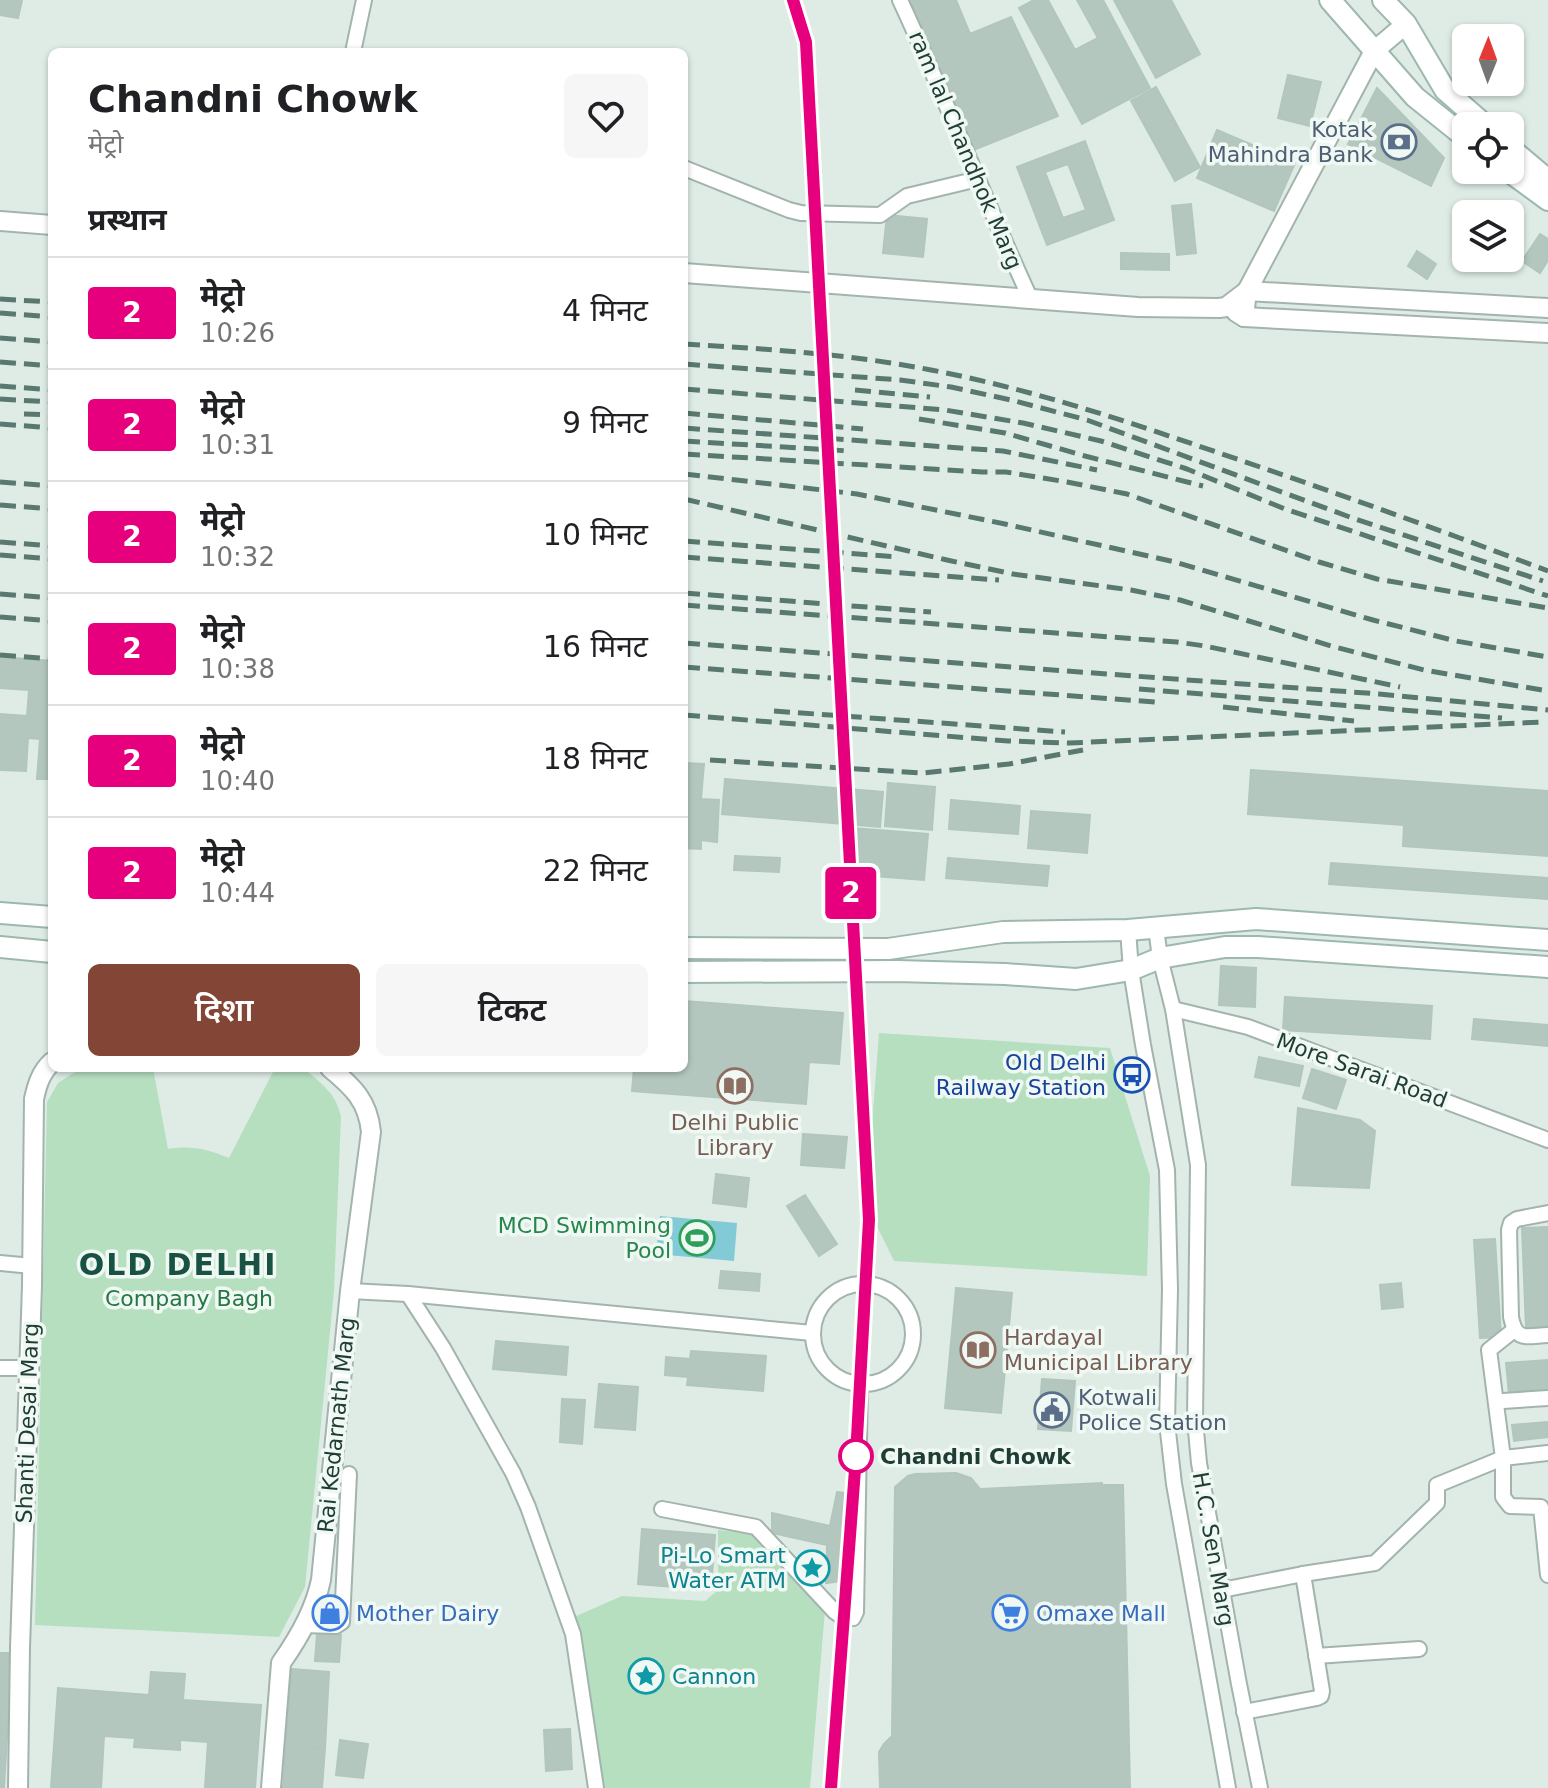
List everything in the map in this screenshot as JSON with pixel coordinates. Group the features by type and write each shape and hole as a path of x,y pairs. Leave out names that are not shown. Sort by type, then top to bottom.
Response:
{"main road":[{"path":"1330,0 1415,97 1452,127"},
{"path":"1383,0 1406,24 1445,90 1470,112"},
{"path":"1524,160 1548,180"},
{"path":"1524,182 1548,200"},
{"path":"0,913 48,917"},
{"path":"688,948 888,949 1003,932 1128,930 1256,919 1548,940"},
{"path":"0,947 48,952"},
{"path":"688,972 897,971 1076,979 1131,970 1160,958 1225,947 1548,967"}],"street":[{"path":"354,48 364,0"},
{"name":"ram lal Chandhok Marg","path":"900,0 1031,300"},
{"path":"1244,317 1247,291 1374,51 1406,24"},
{"path":"688,170 801,213 880,215 902,198 978,179"},
{"path":"0,221 48,225"},
{"path":"688,273 1138,307 1226,307 1244,317 1548,333"},
{"path":"1226,307 1247,291 1548,308"},
{"name":"H.C. Sen Marg","path":"1156,928 1173,1009 1198,1165 1195,1420 1199,1463 1260,1788"},
{"name":"H.C. Sen Marg","path":"1128,930 1131,970 1167,1170 1170,1289 1167,1423 1174,1484 1228,1788"},
{"name":"More Sarai Road","path":"1173,1009 1248,1027 1548,1140"},
{"name":"Shanti Desai Marg","path":"18,1788 34,1099 40,1078 48,1066"},
{"name":"Rai Kedarnath Marg","path":"271,1788 281,1663 303,1625 321,1580 350,1291 371,1132 368,1109 335,1072"},
{"path":"1548,1213 1517,1219 1511,1223 1509,1230 1514,1330 1522,1336 1548,1335"},
{"path":"0,1263 32,1266"},
{"path":"855,1284 873,1284 889,1291 902,1302 911,1317 913,1335 910,1352 901,1366 889,1377 875,1383 860,1384 845,1381 831,1373 814,1348 812,1333 816,1316 825,1301 839,1290 855,1284"},
{"path":"350,1291 812,1333"},
{"path":"408,1294 443,1348 513,1473 528,1507 573,1634 596,1788"},
{"path":"1514,1330 1489,1350 1503,1458 1503,1497 1510,1506 1544,1507 1548,1575"},
{"path":"0,1368 28,1368"},
{"path":"662,1509 756,1527 835,1612 844,1618 853,1618 856,1612 860,1384"},
{"path":"1503,1401 1548,1398"},
{"path":"1222,1590 1375,1563 1437,1503 1437,1485 1503,1458 1548,1453"},
{"path":"303,1625 336,1626 342,1622 349,1474"},
{"path":"1244,1712 1320,1696 1322,1691 1303,1574"},
{"path":"1316,1656 1419,1649"},
{"path":"1210,1688 1239,1684"}],"green space":[{"path":"879,1033 1110,1048 1150,1176 1147,1276 894,1261 866,1204"},
{"name":"Company Bagh","path":"75,1072 154,1072 168,1149 199,1149 229,1158 273,1072 308,1072 327,1089 339,1109 334,1291 305,1587 279,1637 35,1625 47,1102 58,1083"},
{"path":"718,1530 752,1534 825,1610 810,1788 604,1788 576,1616 622,1596 705,1601 718,1590"}],"water":[{"name":"MCD Swimming Pool","path":"660,1216 737,1223 734,1261 656,1254"}],"building":[{"path":"0,0 22,0 18,18 0,15"},
{"path":"909,0 956,0 970,34 1011,17 1058,116 971,151"},
{"path":"1034,0 1048,0 1075,50 1098,38 1077,0 1103,0 1150,88 1082,124 1019,8"},
{"path":"1114,0 1171,0 1200,54 1156,78"},
{"path":"1288,75 1321,82 1310,126 1278,118"},
{"path":"1156,87 1200,167 1175,181 1131,101"},
{"path":"1377,88 1444,158 1431,186 1348,144"},
{"path":"1217,130 1295,163 1274,211 1197,178"},
{"path":"1085,141 1114,220 1047,245 1017,167","holes":["1068,164 1086,210 1063,218 1045,172"]},
{"path":"1191,204 1196,253 1177,255 1172,206"},
{"path":"887,215 927,219 923,257 883,253"},
{"path":"1540,234 1548,239 1548,260 1540,273 1524,262"},
{"path":"1417,251 1436,264 1427,279 1408,266"},
{"path":"1121,253 1169,254 1169,270 1121,269"},
{"path":"0,657 48,661 48,779 37,779 40,739 28,738 26,771 0,770 0,714 27,716 29,690 0,688"},
{"path":"688,763 704,764 701,799 719,800 717,842 701,840 701,849 688,848"},
{"path":"1251,770 1548,791 1548,856 1403,846 1404,825 1248,814"},
{"path":"725,779 883,792 880,827 722,814"},
{"path":"888,783 935,787 932,830 885,826"},
{"path":"951,800 1020,806 1018,834 949,829"},
{"path":"1031,811 1090,815 1087,853 1028,848"},
{"path":"852,828 928,834 924,880 848,874"},
{"path":"735,856 780,858 779,872 734,870"},
{"path":"948,858 1049,866 1047,886 946,878"},
{"path":"1331,863 1548,878 1548,899 1329,884"},
{"path":"1221,966 1256,968 1255,1007 1219,1005"},
{"path":"1285,997 1432,1006 1430,1039 1283,1030"},
{"path":"688,1001 843,1013 839,1064 809,1062 806,1104 632,1091 634,1072 688,1072"},
{"path":"1474,1019 1548,1025 1548,1046 1472,1039"},
{"path":"1259,1057 1303,1066 1299,1086 1255,1077"},
{"path":"1312,1069 1346,1080 1336,1109 1303,1098"},
{"path":"1298,1108 1360,1120 1375,1131 1369,1188 1292,1185"},
{"path":"803,1134 847,1137 844,1168 801,1165"},
{"path":"716,1174 749,1178 746,1207 713,1203"},
{"path":"805,1195 837,1244 819,1256 787,1206"},
{"path":"1548,1227 1548,1328 1526,1329 1522,1228"},
{"path":"1495,1239 1501,1337 1480,1338 1474,1240"},
{"path":"721,1271 760,1274 759,1291 719,1288"},
{"path":"1401,1283 1403,1307 1382,1309 1380,1285"},
{"name":"Hardayal Municipal Library","path":"956,1288 1012,1293 1001,1413 945,1408"},
{"path":"496,1341 568,1347 566,1375 493,1369"},
{"path":"691,1351 766,1356 763,1391 687,1385 688,1377 665,1375 666,1357 690,1359"},
{"path":"1548,1360 1548,1390 1509,1394 1506,1363"},
{"path":"1042,1379 1075,1381 1071,1431 1038,1429"},
{"path":"599,1384 638,1387 635,1430 595,1427"},
{"path":"562,1399 585,1400 582,1444 560,1442"},
{"path":"1548,1422 1548,1437 1514,1441 1512,1425"},
{"name":"Omaxe Mall","path":"956,1473 971,1478 980,1489 1102,1483 1123,1485 1130,1788 880,1788 879,1752 892,1736 895,1487 915,1474"},
{"path":"837,1492 853,1494 849,1580 826,1583 827,1545 772,1533 772,1513 830,1526"},
{"path":"642,1529 715,1535 711,1590 638,1584"},
{"path":"317,1634 341,1635 339,1662 315,1661"},
{"path":"0,1653 12,1653 4,1788 0,1788"},
{"path":"292,1669 329,1672 325,1748 286,1746"},
{"path":"151,1672 185,1674 183,1700 261,1705 255,1788 205,1788 208,1742 180,1740 180,1750 134,1747 135,1738 104,1736 101,1788 51,1788 58,1688 149,1695"},
{"path":"570,1729 572,1769 546,1771 544,1730"},
{"path":"340,1740 368,1744 363,1778 336,1775"},
{"path":"286,1746 325,1748 322,1788 283,1788"}],"railway":[{"path":"0,299 48,302"},
{"path":"0,313 48,317"},
{"path":"0,338 48,342"},
{"path":"688,344 870,360 1005,386 1186,442 1548,571"},
{"path":"0,362 48,366"},
{"path":"688,364 900,380 1011,400 1087,420 1355,519 1543,581"},
{"path":"0,386 48,390"},
{"path":"688,389 945,410 1023,423 1101,441 1187,469 1285,509 1548,596"},
{"path":"855,390 930,397"},
{"path":"0,399 48,402"},
{"path":"688,413 863,429"},
{"path":"24,414 48,415"},
{"path":"919,419 1005,433 1203,486"},
{"path":"0,424 48,428"},
{"path":"688,428 1003,451 1097,470"},
{"path":"688,441 850,451"},
{"path":"688,454 1006,472 1067,482 1127,494 1319,562 1377,579 1548,608"},
{"path":"688,474 857,494 1005,524 1175,562 1456,641 1548,657"},
{"path":"0,482 48,486"},
{"path":"688,500 1013,574 1180,600 1331,646 1424,670 1548,691"},
{"path":"0,505 48,509"},
{"path":"688,541 899,557"},
{"path":"0,542 48,546"},
{"path":"0,555 48,559"},
{"path":"688,557 999,580"},
{"path":"688,593 931,612"},
{"path":"0,594 48,598"},
{"path":"688,605 1177,642 1400,687"},
{"path":"0,617 48,621"},
{"path":"688,643 1379,694 1548,710"},
{"path":"0,655 48,659"},
{"path":"688,667 1155,702"},
{"path":"1139,689 1502,718"},
{"path":"1223,707 1354,721"},
{"path":"774,711 1065,732"},
{"path":"688,715 1008,741 1069,743 1543,722"},
{"path":"710,760 923,773 1009,764 1083,750"}],"metro line":[{"name":"2","path":"793,0 806,42 869,1220 856,1456 831,1788"}],"place":[{"name":"Kotak Mahindra Bank","path":"1399,142"},
{"name":"Old Delhi Railway Station","path":"1132,1075"},
{"name":"Delhi Public Library","path":"735,1086"},
{"name":"MCD Swimming Pool","path":"697,1238"},
{"name":"Hardayal Municipal Library","path":"978,1350"},
{"name":"Kotwali Police Station","path":"1052,1410"},
{"name":"Chandni Chowk","path":"856,1456"},
{"name":"Pi-Lo Smart Water ATM","path":"812,1568"},
{"name":"Mother Dairy","path":"330,1613"},
{"name":"Omaxe Mall","path":"1010,1613"},
{"name":"Cannon","path":"646,1676"}],"district":[{"name":"OLD DELHI","path":"178,1265"}]}
